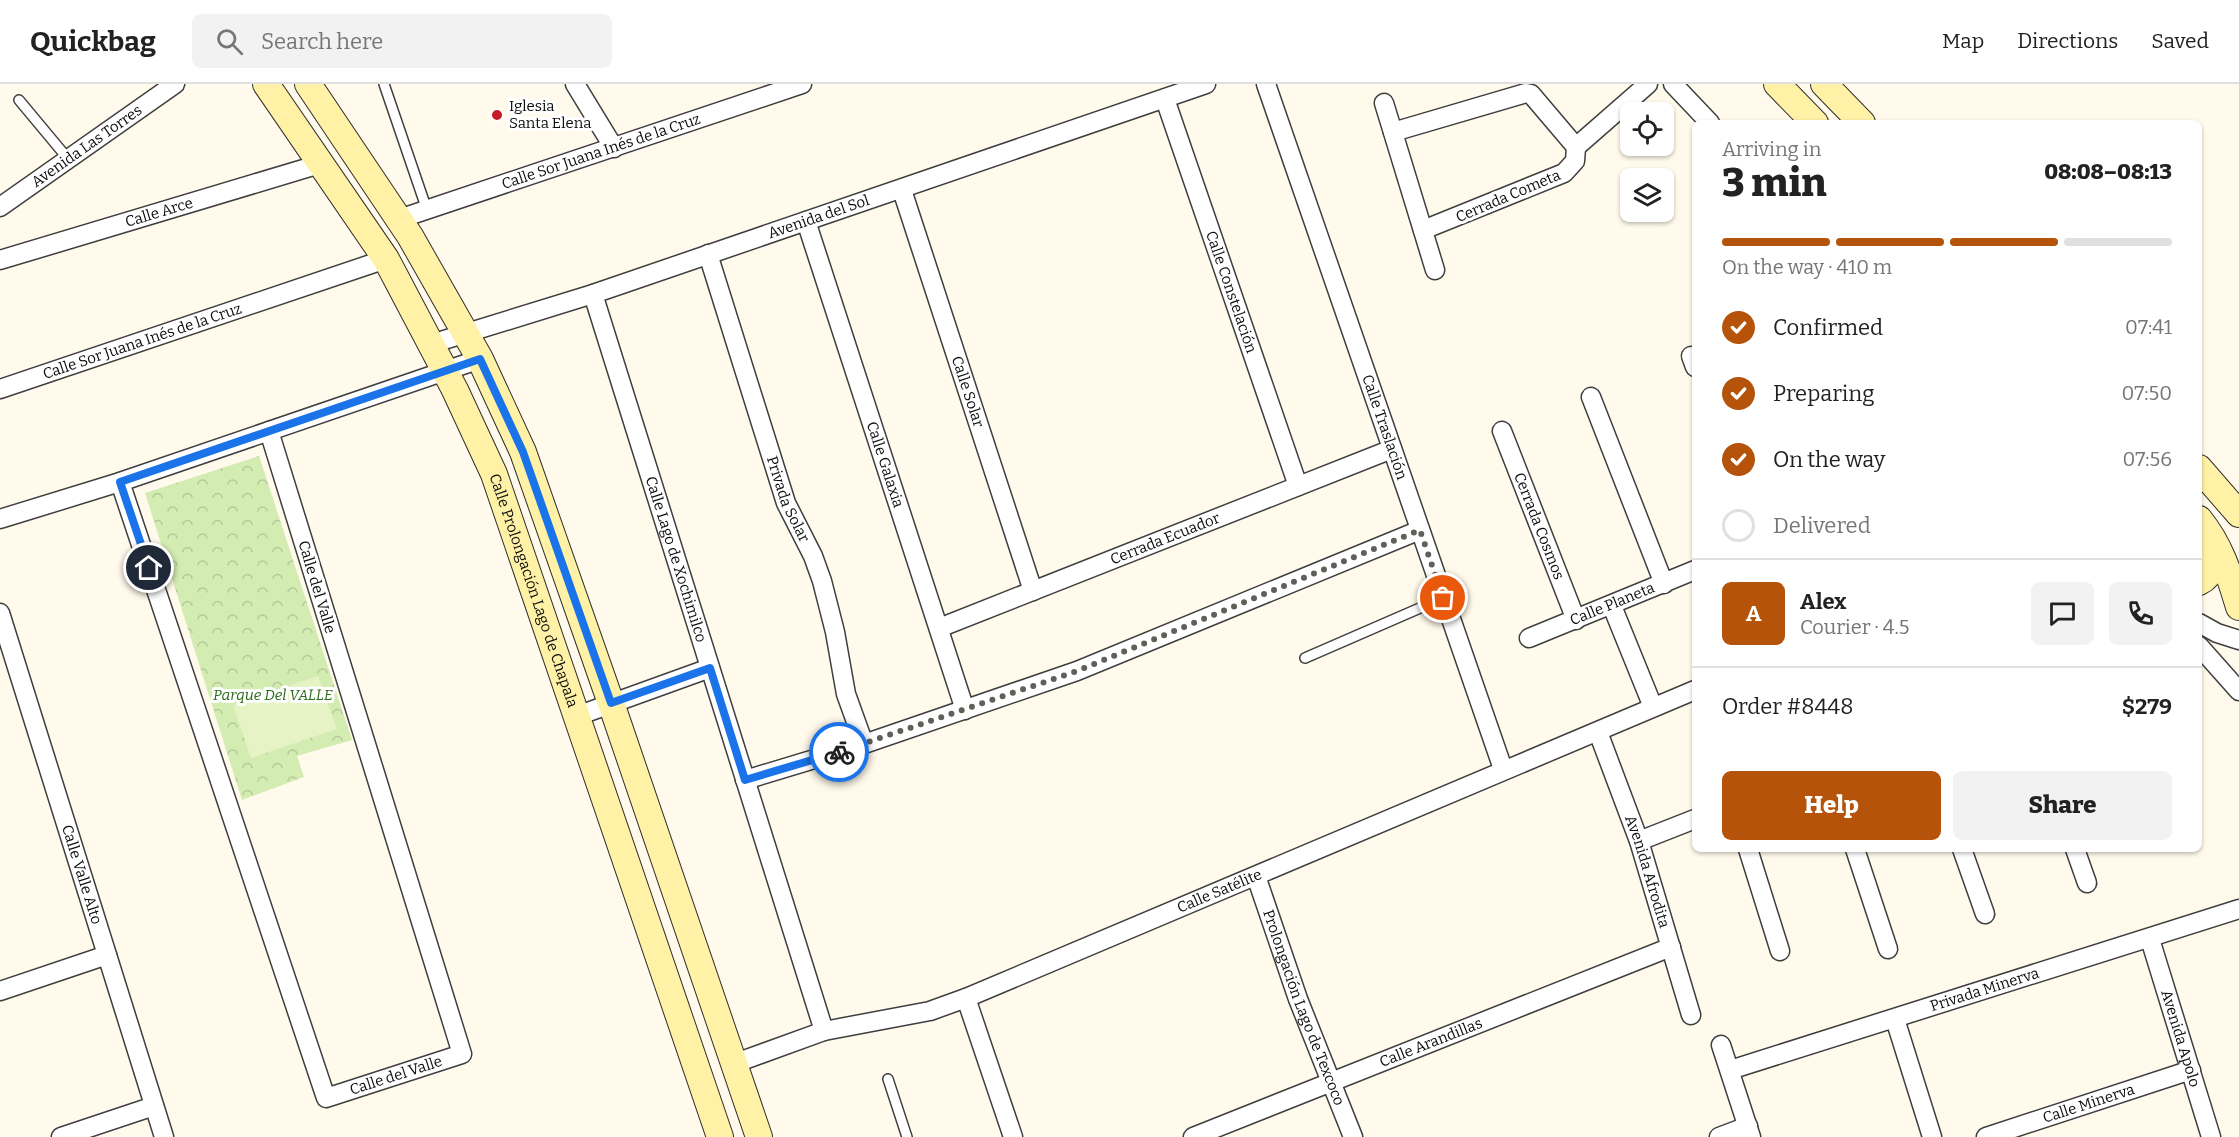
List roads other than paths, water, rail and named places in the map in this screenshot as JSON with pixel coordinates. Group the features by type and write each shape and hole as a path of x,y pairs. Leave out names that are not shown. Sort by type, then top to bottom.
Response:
{"main road":[{"name":"Calle Prolongación Lago de Chapala","path":"266,84 386,259 445,371 494,474 720,1137"},
{"path":"308,84 399,219 467,335 523,452 759,1137"},
{"path":"1777,84 1812,120"},
{"path":"1824,84 1859,120"},
{"path":"2202,471 2239,514"},
{"path":"2202,580 2207,578 2213,568 2206,528"},
{"path":"2206,528 2224,558 2239,607"}],"street":[{"name":"Avenida Las Torres","path":"0,207 175,84"},
{"path":"575,84 614,148"},
{"name":"Calle Sor Juana Inés de la Cruz","path":"399,219 802,84"},
{"name":"Avenida del Sol","path":"431,344 467,335 593,294 1206,84"},
{"name":"Calle Traslación","path":"1266,84 1503,770"},
{"name":"Cerrada Cometa","path":"1423,230 1564,173 1575,161 1576,147 1648,84"},
{"path":"1673,84 1707,120"},
{"path":"1393,132 1526,93 1531,94 1576,147"},
{"name":"Calle Constelación","path":"1164,99 1298,486"},
{"path":"1384,103 1435,270"},
{"name":"Calle Arce","path":"0,260 320,164"},
{"name":"Calle Solar","path":"902,190 1033,591"},
{"name":"Calle Galaxia","path":"806,221 965,710"},
{"name":"Privada Solar","path":"708,254 786,502 813,556 822,581 835,632 846,694 864,744"},
{"name":"Calle Sor Juana Inés de la Cruz","path":"0,389 386,259"},
{"name":"Calle Lago de Xochimilco","path":"593,294 824,1031"},
{"path":"0,519 120,482 480,359"},
{"path":"1591,397 1664,584"},
{"name":"Calle del Valle","path":"120,482 326,1098 455,1056 462,1053 269,430"},
{"name":"Cerrada Cosmos","path":"1502,431 1576,620"},
{"name":"Cerrada Ecuador","path":"939,628 1392,449"},
{"path":"745,780 864,744 1077,671 1420,530"},
{"name":"Calle Planeta","path":"1529,638 1692,571"},
{"path":"1612,606 1653,707"},
{"name":"Calle Valle Alto","path":"0,612 164,1137"},
{"path":"2202,625 2217,633 2239,640"},
{"path":"2202,649 2239,692"},
{"path":"577,716 710,668"},
{"name":"Calle Satélite","path":"734,1064 824,1031 930,1011 966,998 1692,691"},
{"name":"Avenida Afrodita","path":"1598,732 1639,841 1691,1015"},
{"path":"1639,841 1692,820"},
{"path":"1749,852 1780,951"},
{"path":"1856,852 1888,949"},
{"path":"1963,852 1985,914"},
{"path":"2076,852 2087,883"},
{"name":"Prolongación Lago de Texcoco","path":"1256,876 1298,999 1353,1137"},
{"name":"Privada Minerva","path":"1730,1070 2239,909"},
{"name":"Avenida Apolo","path":"2150,939 2211,1137"},
{"name":"Calle Arandillas","path":"1193,1137 1671,946"},
{"path":"0,991 107,955"},
{"path":"966,998 1013,1137"},
{"path":"1895,1019 1932,1137"},
{"path":"1719,1137 1750,1131 1721,1045"},
{"name":"Calle Minerva","path":"1986,1137 2191,1070"},
{"path":"61,1137 154,1106"}],"lane":[{"path":"384,84 427,210"},
{"path":"20,100 69,160"},
{"path":"1305,658 1443,598"},
{"path":"888,1079 907,1137"}],"place":[{"name":"Iglesia Santa Elena","path":"497,115"}],"park label":[{"name":"Parque Del VALLE","path":"273,695"}]}
